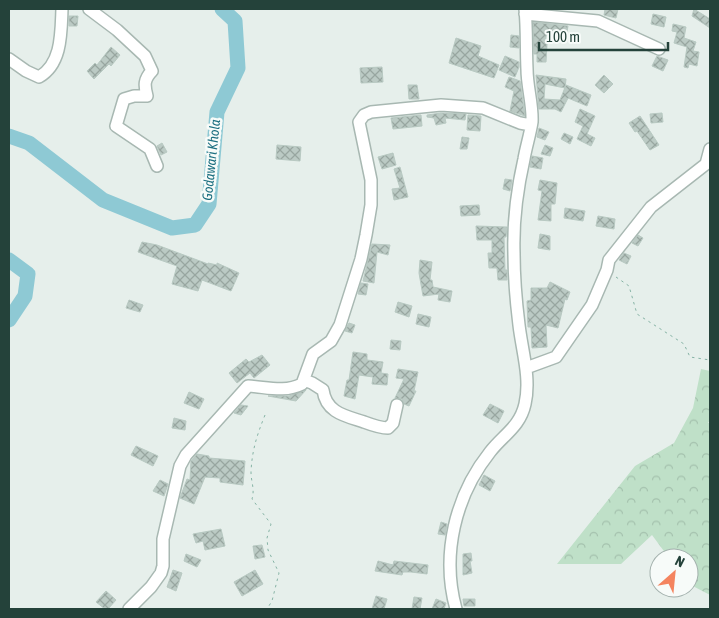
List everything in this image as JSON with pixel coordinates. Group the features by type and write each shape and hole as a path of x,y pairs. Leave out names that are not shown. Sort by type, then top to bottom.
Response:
{"street":[{"path":"9,59 39,78 45,74 55,61 60,39 62,9"},
{"path":"89,9 117,30 145,56 152,71 146,77 144,87 147,96 134,96 124,99 116,126 150,149 157,166"},
{"path":"456,609 450,566 450,544 456,518 468,486 488,454 518,422 525,404 526,368 515,293 514,252 517,197 532,113 527,69 525,11 598,21 659,49"},
{"path":"130,609 151,587 161,573 163,566 163,539 180,466 186,455 248,386 278,390 292,389 302,384 313,354 331,341 340,325 364,243 372,205 371,180 359,122 364,115 371,112 441,105 456,108 484,108 520,123 531,125"},
{"path":"526,368 556,357 592,305 607,270 609,260 651,207 706,164 710,149"},
{"path":"304,380 312,382 323,390 324,398 330,406 349,419 381,428 388,428 393,423 397,405"}],"path":[{"path":"607,270 628,286 636,314 684,344 690,357 710,360"},
{"path":"265,414 253,447 251,473 255,489 252,499 271,524 267,538 268,550 279,573 272,601 267,609"}],"green space":[{"path":"701,369 710,371 710,420 708,423 710,423 710,595 699,589 699,548 662,548 652,535 621,564 557,564 635,466 674,443 693,408"}],"building":[{"path":"605,9 618,9 616,18 604,15"},
{"path":"694,9 710,19 710,28 692,16"},
{"path":"653,14 666,17 664,27 651,24"},
{"path":"69,16 78,16 77,26 69,26"},
{"path":"533,22 568,26 567,32 547,30 545,43 547,44 546,62 537,62 537,54 534,54"},
{"path":"673,24 686,27 684,38 696,42 693,51 699,52 697,66 689,64 688,68 684,67 687,47 674,43 677,32 672,31"},
{"path":"511,35 519,36 519,48 510,47"},
{"path":"456,38 481,46 478,56 499,65 494,78 449,63"},
{"path":"111,47 120,55 111,66 109,64 94,79 87,71 95,63 97,65"},
{"path":"505,56 519,62 515,77 499,70"},
{"path":"657,56 668,60 663,71 652,66"},
{"path":"382,67 383,82 361,83 360,68"},
{"path":"536,75 566,79 565,87 566,85 591,95 587,106 568,98 561,112 555,109 539,109","holes":["545,84 565,88 560,100 544,99"]},
{"path":"604,75 613,84 604,93 595,85"},
{"path":"509,77 520,81 525,116 510,111 514,91 505,87"},
{"path":"408,85 417,85 419,99 409,99"},
{"path":"580,109 595,116 587,134 595,138 591,146 577,139 583,126 575,122"},
{"path":"441,113 466,114 465,120 445,118 446,123 436,125 434,118 427,117 427,115"},
{"path":"662,113 663,122 651,123 650,114"},
{"path":"421,115 422,126 393,129 391,118"},
{"path":"468,115 481,116 480,131 467,130"},
{"path":"640,116 659,145 650,150 629,123"},
{"path":"539,128 549,132 545,140 537,137"},
{"path":"564,133 573,137 570,144 561,139"},
{"path":"462,137 469,138 467,149 460,149"},
{"path":"162,143 167,152 161,155 157,146"},
{"path":"277,145 301,147 300,161 276,159"},
{"path":"545,145 553,148 550,156 541,154"},
{"path":"393,153 396,165 382,169 378,157"},
{"path":"532,156 543,158 541,169 530,167"},
{"path":"400,167 408,197 394,200 392,189 400,188 394,169"},
{"path":"505,179 512,180 510,191 503,189"},
{"path":"540,180 557,183 555,204 551,204 551,221 538,220 542,191 538,190"},
{"path":"479,205 480,215 461,216 460,206"},
{"path":"565,208 585,211 583,221 564,218"},
{"path":"598,216 615,219 614,229 596,226"},
{"path":"476,226 507,227 506,237 504,237 507,280 498,280 497,268 489,268 488,253 492,253 492,240 477,240"},
{"path":"540,234 550,236 550,250 538,248"},
{"path":"638,235 643,238 638,246 632,243"},
{"path":"142,242 157,245 208,264 217,265 217,263 239,273 231,291 202,280 198,291 172,284 177,266 138,252"},
{"path":"372,244 390,245 388,255 377,252 374,283 363,281"},
{"path":"624,253 631,256 627,264 619,260"},
{"path":"420,260 432,262 430,280 432,280 433,287 452,291 450,302 438,300 439,294 423,296 419,273"},
{"path":"550,282 570,292 567,300 565,299 558,328 546,325 547,347 532,348 531,327 528,327 527,301 531,300 531,288 547,288"},
{"path":"361,283 368,284 366,295 358,294"},
{"path":"129,300 143,305 140,312 126,308"},
{"path":"398,302 412,306 409,317 395,312"},
{"path":"418,314 431,317 429,327 416,324"},
{"path":"349,323 355,325 352,333 345,331"},
{"path":"391,340 401,341 400,350 390,349"},
{"path":"353,352 367,354 367,360 383,362 381,373 388,374 387,385 372,384 373,377 359,375 355,399 344,396 347,380 349,380"},
{"path":"262,355 270,365 254,378 250,373 237,383 229,373 246,359 249,362"},
{"path":"398,369 418,372 414,391 416,391 409,406 404,404 402,399 395,398 404,379 396,378"},
{"path":"306,390 296,401 268,396 289,396"},
{"path":"189,392 204,399 199,409 184,403"},
{"path":"490,404 504,411 498,423 483,415"},
{"path":"241,405 248,406 241,415 234,413"},
{"path":"174,418 186,421 185,430 172,428"},
{"path":"136,446 158,456 153,466 131,455"},
{"path":"197,454 209,456 209,458 245,461 243,485 220,482 220,478 205,477 194,504 180,498 187,479 190,480 191,461"},
{"path":"484,475 495,481 490,491 479,485"},
{"path":"160,480 168,484 164,496 153,491"},
{"path":"441,522 447,524 445,535 438,534"},
{"path":"221,529 225,546 205,550 203,541 196,543 193,534"},
{"path":"262,545 265,557 255,559 253,546"},
{"path":"471,553 472,573 463,575 463,554"},
{"path":"186,554 201,560 197,567 184,561"},
{"path":"378,561 393,565 394,561 428,565 427,574 403,572 402,575 375,571"},
{"path":"173,570 182,573 176,591 167,587"},
{"path":"255,570 263,584 242,596 234,582"},
{"path":"106,591 116,600 108,609 105,609 96,602"},
{"path":"376,596 387,599 384,609 372,609"},
{"path":"414,597 422,598 420,609 412,609"},
{"path":"436,599 446,603 444,609 432,609"},
{"path":"463,599 475,599 475,606 464,606"}],"waterway":[{"name":"Godawari Khola","path":"9,136 29,143 103,200 172,228 195,225 209,204 217,112 238,68 235,21 222,9"},
{"name":"Godawari Khola","path":"9,260 28,274 25,296 9,320"}]}
